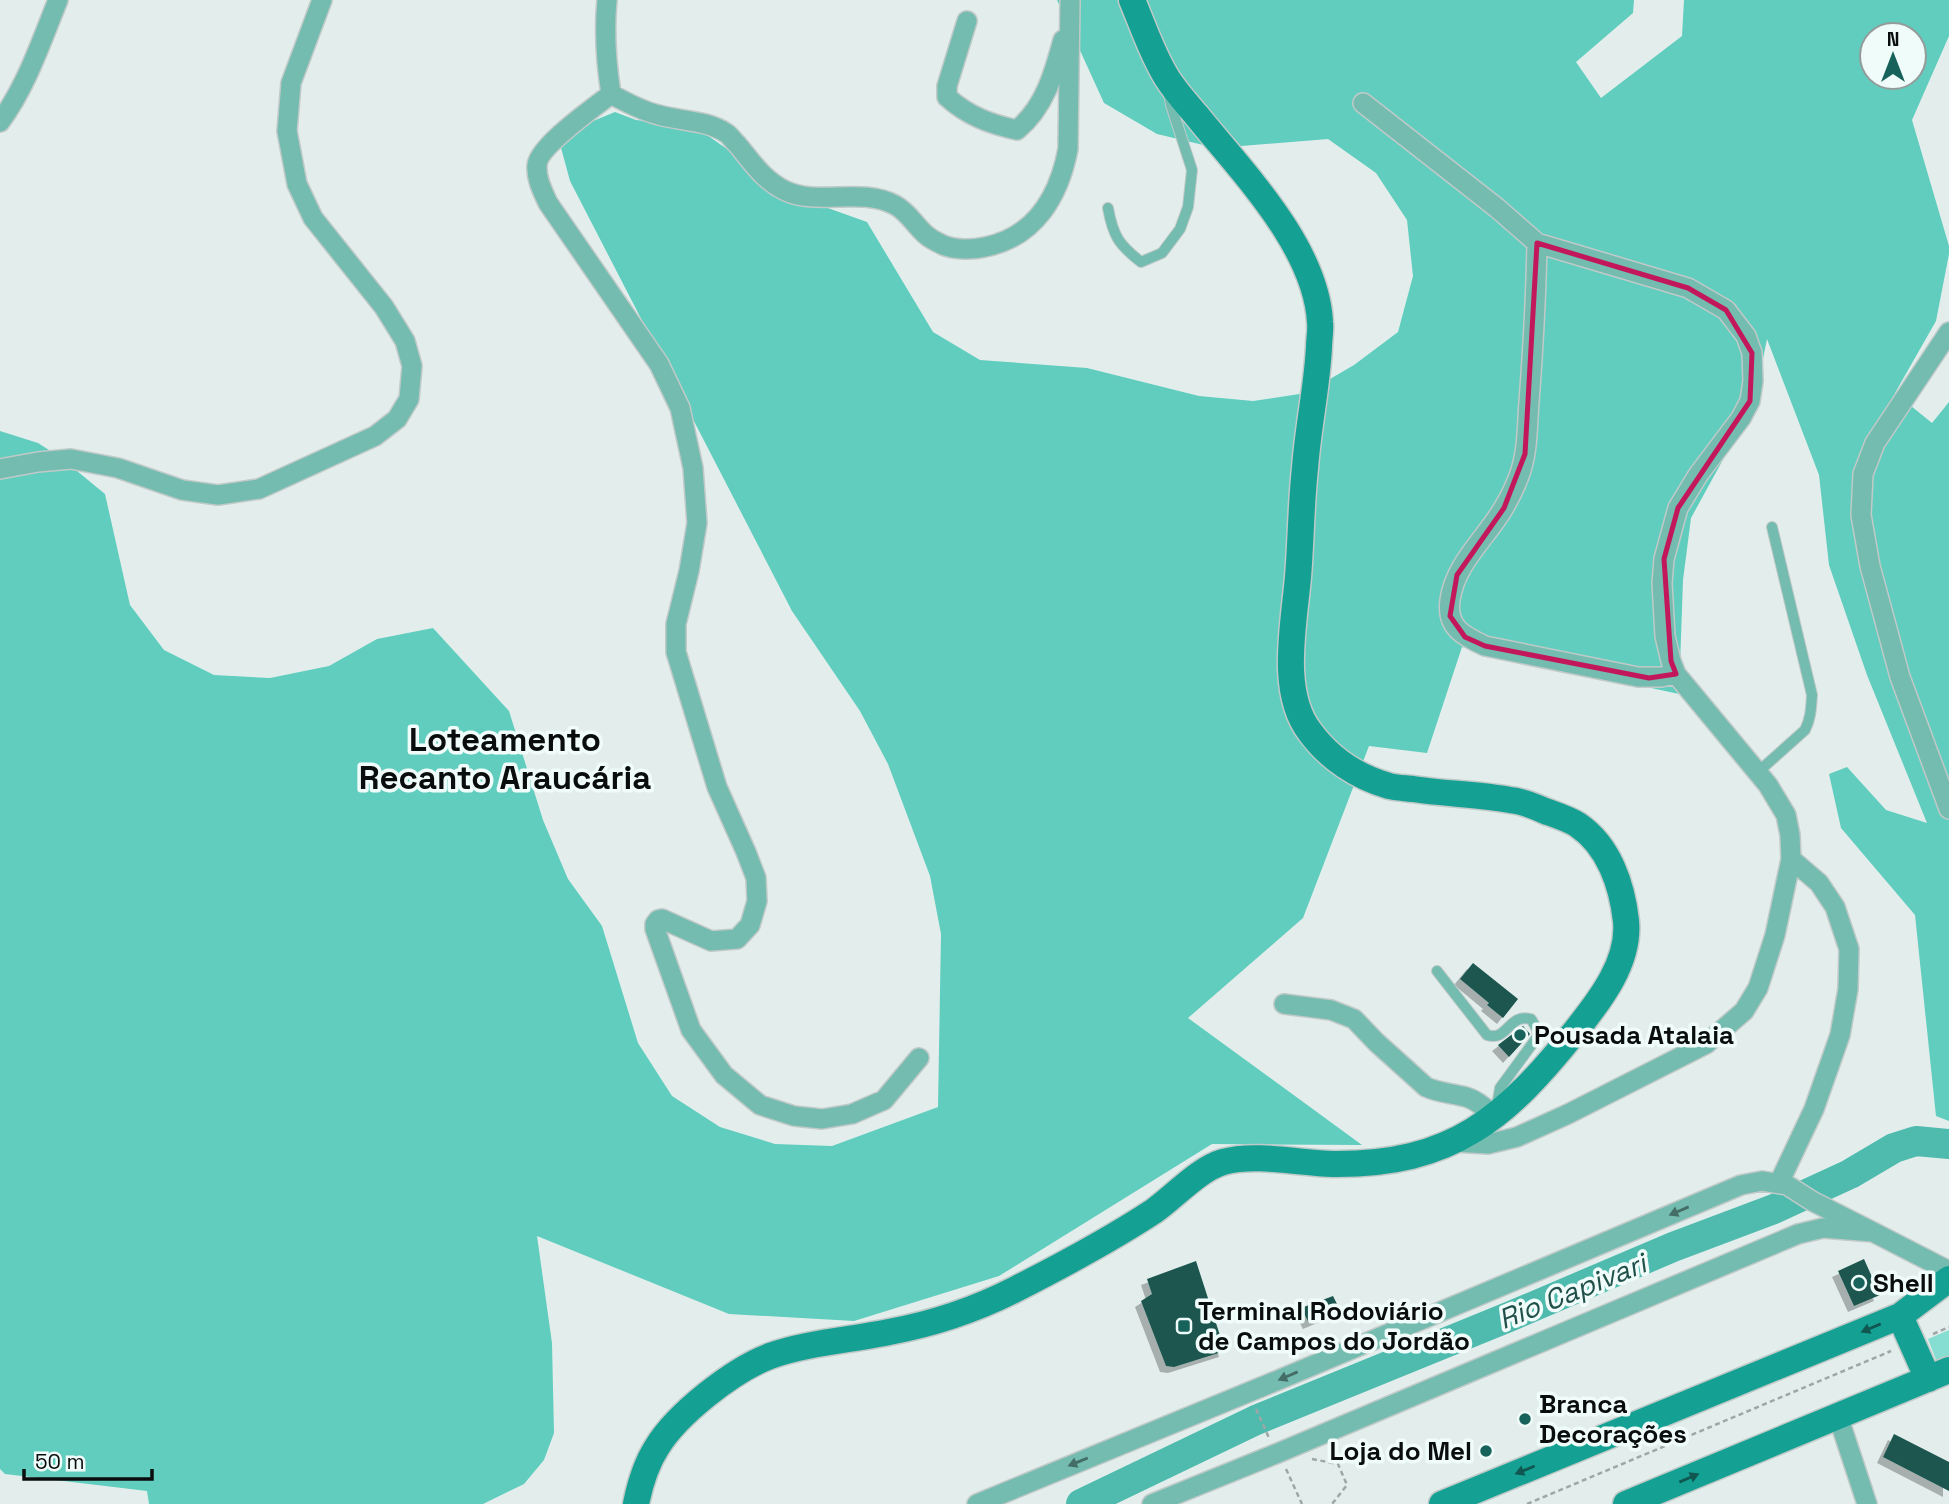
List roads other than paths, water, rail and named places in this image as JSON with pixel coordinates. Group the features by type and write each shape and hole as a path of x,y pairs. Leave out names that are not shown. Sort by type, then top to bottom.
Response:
{"main road":[{"path":"636,1504 644,1472 658,1443 696,1404 734,1374 766,1358 789,1350 898,1331 953,1315 1008,1294 1146,1216 1205,1170 1223,1162 1249,1159 1333,1164 1376,1162 1418,1154 1473,1132 1495,1116 1545,1069 1588,1016 1612,979 1625,946 1627,924 1616,874 1603,850 1580,826 1516,800 1389,786 1353,771 1331,755 1305,727 1295,702 1290,666 1305,466 1317,372 1320,321 1313,284 1299,250 1267,203 1167,78 1132,0"},
{"path":"1442,1504 1900,1315 1949,1279"},
{"path":"1626,1504 1938,1375 1912,1343 1900,1315"}],"street":[{"path":"0,122 15,102 58,0"},
{"path":"0,468 71,459 118,468 182,490 218,495 259,489 375,436 397,419 409,400 412,366 405,341 384,307 313,218 297,184 287,131 290,83 322,0"},
{"path":"607,0 604,26 605,60 611,94"},
{"path":"611,94 637,108 661,116 707,125 727,133 764,178 787,192 810,196 878,198 908,214 926,236 946,247 975,249 999,244 1026,230 1049,202 1064,169 1068,149 1070,5"},
{"path":"967,21 947,86 947,97 959,108 986,123 1017,130 1030,120 1049,87 1070,5"},
{"path":"611,94 562,133 539,156 536,165 538,178 548,203 659,364 680,408 693,468 697,523 690,571 676,624 676,652 717,787 756,878 757,901 750,925 737,939 711,941 662,919 655,924 660,945 691,1030 724,1075 760,1105 793,1116 822,1119 852,1114 884,1100 919,1058"},
{"path":"1363,103 1497,208 1537,243 1688,288 1726,310 1746,336 1752,353 1753,381 1750,401 1678,508 1664,559 1662,583 1665,636 1676,674 1758,772 1786,815 1791,859 1775,935 1758,988 1744,1011 1706,1044 1568,1114 1517,1137 1488,1144 1453,1142"},
{"path":"1537,243 1525,454 1520,473 1504,508 1457,575 1450,600 1450,616 1465,637 1485,646 1638,677 1676,674"},
{"path":"1949,332 1875,443 1863,474 1861,515 1870,566 1900,677 1949,809"},
{"path":"1783,1184 1814,1109 1840,1035 1848,989 1849,949 1835,907 1819,883 1791,859"},
{"path":"1284,1004 1343,1014 1354,1020 1426,1087 1476,1101 1495,1116"},
{"path":"977,1504 1741,1185 1762,1181 1783,1184 1949,1271"},
{"path":"1152,1504 1798,1234 1823,1228 1873,1232"},
{"path":"1838,1416 1867,1504"}],"lane":[{"path":"1108,208 1112,230 1126,250 1141,262 1161,253 1180,229 1188,207 1192,170 1171,104 1167,78"},
{"path":"1758,772 1805,730 1810,722 1812,695 1772,527"},
{"path":"1437,971 1487,1035 1494,1038 1499,1036 1516,1020 1524,1017 1531,1020 1537,1029 1538,1036 1500,1088 1495,1116"}],"waterway":[{"name":"Rio Capivari","path":"1081,1504 1256,1420 1673,1247 1774,1209 1850,1174 1894,1148 1916,1141 1949,1144"}],"place":[{"name":"Pousada Atalaia","path":"1520,1035"},
{"name":"Shell","path":"1859,1283"},
{"name":"Terminal Rodoviário de Campos do Jordão","path":"1184,1326"},
{"name":"Branca Decorações","path":"1525,1419"},
{"name":"Loja do Mel","path":"1486,1451"}],"district":[{"name":"Loteamento Recanto Araucária","path":"505,758"}]}
